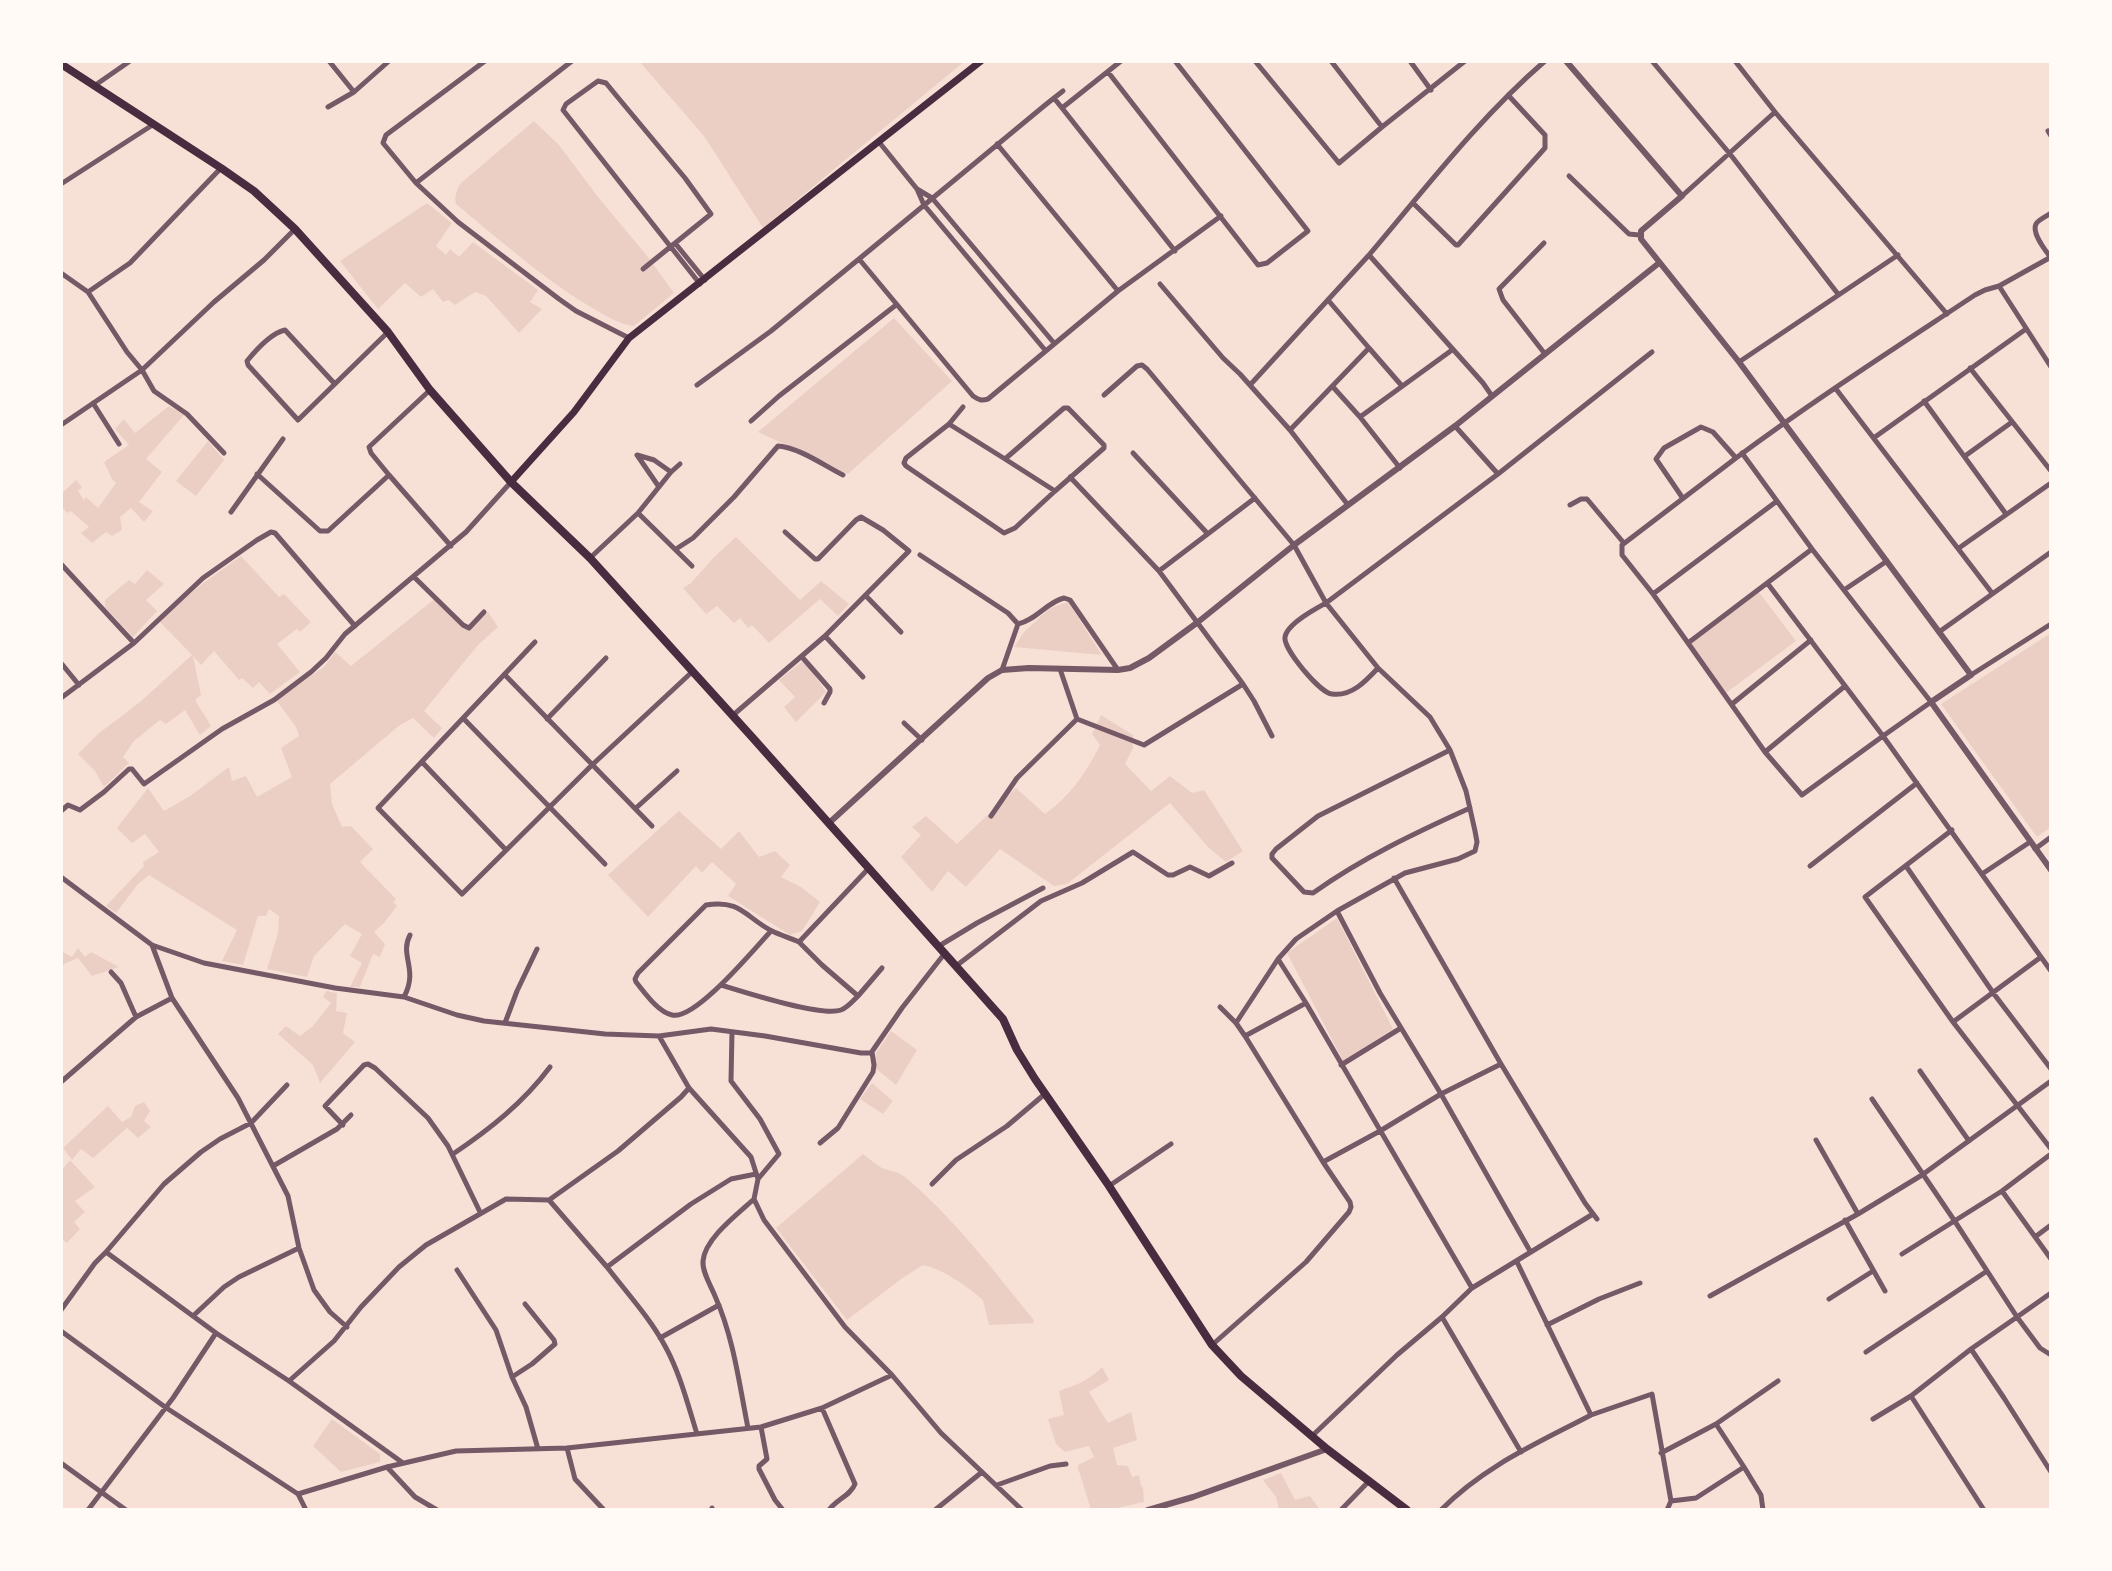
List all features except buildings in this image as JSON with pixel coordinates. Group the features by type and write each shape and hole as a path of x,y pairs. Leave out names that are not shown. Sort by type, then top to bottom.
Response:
{"main road":[{"path":"511,482 574,412 629,338 981,61"},
{"path":"61,64 254,191 295,229 388,332 430,390 511,482 590,558 1003,1019 1019,1052 1212,1345 1241,1376 1327,1449 1407,1510"}],"street":[{"path":"94,86 130,61"},
{"path":"329,61 354,92"},
{"path":"328,107 354,92 389,61"},
{"path":"485,61 386,135 383,142 416,183 458,222 576,311 629,338"},
{"path":"416,183 572,61"},
{"path":"1062,108 1121,61"},
{"path":"1108,72 1258,265 1267,263 1308,231 1175,61"},
{"path":"1255,61 1339,163 1465,61"},
{"path":"1331,61 1382,127"},
{"path":"1410,61 1431,90"},
{"path":"1250,385 1369,255 1471,134 1508,94 1545,61"},
{"path":"1566,61 1682,196"},
{"path":"1651,61 1730,154 1838,294"},
{"path":"1735,61 1947,314"},
{"path":"643,269 674,244 708,217 711,215 606,83 598,81 566,104 563,110 674,244 702,282"},
{"path":"697,385 771,331 1063,91"},
{"path":"1413,203 1458,245 1545,148 1545,135 1508,94"},
{"path":"1054,98 1175,251"},
{"path":"1639,235 1775,112"},
{"path":"61,184 154,124"},
{"path":"879,142 916,189 924,205 1045,350"},
{"path":"997,144 1118,291"},
{"path":"88,292 130,263 221,168"},
{"path":"1569,176 1629,234 1639,235 1739,362 1971,675"},
{"path":"916,189 932,198 1054,343"},
{"path":"2051,213 2035,227 2051,258 1999,286 1975,295 1784,422 1623,542 1621,548 1622,555 1653,594 1765,752 1802,795 1931,702 2051,624"},
{"path":"859,259 979,400 988,399 1118,291 1221,216"},
{"path":"61,425 142,370 295,229"},
{"path":"1544,243 1499,289 1503,300 1545,354"},
{"path":"1369,255 1492,396"},
{"path":"1739,362 1898,255"},
{"path":"829,824 988,678 1002,670 1118,670 1130,668 1149,658 1294,545 1455,426 1659,263"},
{"path":"61,273 88,292 157,394 187,414 224,453"},
{"path":"1160,284 1223,358 1290,430 1348,505"},
{"path":"1999,286 2051,367"},
{"path":"1328,300 1402,386"},
{"path":"751,421 896,305"},
{"path":"1875,438 2026,329"},
{"path":"334,383 285,330 277,332 247,360 248,365 298,420 388,332"},
{"path":"1290,430 1369,348"},
{"path":"1360,417 1452,350"},
{"path":"1378,668 1360,687 1334,695 1327,694 1288,649 1284,641 1285,635 1306,615 1326,603 1498,474 1652,352"},
{"path":"1104,395 1137,366 1142,365 1147,369 1294,545 1326,603 1378,668 1430,717 1450,750 1471,808 1477,842 1473,853 1394,878 1337,911 1296,939 1278,959 1236,1023"},
{"path":"1970,368 2051,471"},
{"path":"1333,387 1400,468"},
{"path":"1836,389 1992,593"},
{"path":"430,390 369,448 451,546"},
{"path":"1924,401 2006,514"},
{"path":"93,403 119,444"},
{"path":"963,407 949,424 906,458 904,463 1004,533 1015,528 1104,448 1104,445 1068,408 1059,410 1005,459"},
{"path":"1965,456 2012,422"},
{"path":"949,424 1055,491"},
{"path":"1455,426 1498,474"},
{"path":"1682,497 1656,461 1664,447 1701,426 1713,432 1739,455 1777,501 1931,702 2051,870"},
{"path":"231,512 283,439"},
{"path":"676,549 693,538 734,497 778,446 843,475"},
{"path":"1133,453 1207,533"},
{"path":"659,487 637,454 653,460 671,472"},
{"path":"590,558 638,513 680,464"},
{"path":"257,474 325,533 389,475"},
{"path":"1070,477 1159,571 1254,701 1272,736"},
{"path":"61,811 68,805 80,810 129,769 132,769 144,784 222,729 274,700 326,658 345,634 451,546 511,482"},
{"path":"1959,548 2051,484"},
{"path":"1159,571 1255,498"},
{"path":"1570,505 1587,499 1623,542"},
{"path":"1653,594 1777,501"},
{"path":"638,513 692,566"},
{"path":"732,716 825,636 909,551 861,517 821,557 815,559 785,532"},
{"path":"61,698 134,643 203,578 271,532 275,533 355,626"},
{"path":"1688,643 1812,549"},
{"path":"1939,632 2051,552"},
{"path":"920,555 1008,613 1018,624"},
{"path":"1844,590 1887,561"},
{"path":"61,564 134,643"},
{"path":"414,577 463,625 469,628 484,612"},
{"path":"1768,583 1952,830 2051,971"},
{"path":"866,596 901,632"},
{"path":"1002,670 1018,624 1064,597 1070,600 1118,670"},
{"path":"825,636 863,677"},
{"path":"1732,704 1811,640"},
{"path":"535,642 378,808 462,894 692,672"},
{"path":"802,657 830,689 824,703"},
{"path":"547,719 606,658"},
{"path":"61,663 79,685"},
{"path":"1060,669 1077,719"},
{"path":"505,675 652,826"},
{"path":"1077,719 1144,745 1242,684"},
{"path":"1765,752 1845,686"},
{"path":"463,718 605,864"},
{"path":"990,816 1017,779 1077,719"},
{"path":"904,723 922,740"},
{"path":"1450,750 1318,816 1272,854 1275,862 1304,892 1313,893 1366,858 1403,838 1471,808"},
{"path":"422,762 506,850"},
{"path":"636,808 677,771"},
{"path":"1810,866 1917,783"},
{"path":"1902,1254 2002,1191 2051,1152 1953,1022 1865,897 1952,830"},
{"path":"2035,849 2051,837"},
{"path":"1982,874 2030,842"},
{"path":"956,966 1041,901 1082,883 1133,852 1168,875 1190,867 1209,876 1232,863"},
{"path":"1906,866 1994,994 2051,1069"},
{"path":"799,942 868,869"},
{"path":"61,877 152,945 204,963 335,988 404,996 457,1015 484,1021 605,1034 659,1036 711,1029 861,1053 872,1052"},
{"path":"1312,1436 1472,1288 1517,1262 1530,1251 1595,1217 1394,878"},
{"path":"820,1143 838,1128 873,1072 872,1052 942,950 976,923 1042,888"},
{"path":"771,931 721,985 691,1010 680,1015 674,1016 663,1011 635,979 706,905 716,903 738,907 771,931 799,942 858,996"},
{"path":"1337,911 1380,993 1530,1251"},
{"path":"404,996 411,979 405,949 411,935"},
{"path":"152,945 172,998 238,1098 288,1195 299,1248 314,1290 320,1300 347,1327"},
{"path":"505,1023 537,950"},
{"path":"1953,1022 2041,957"},
{"path":"1278,959 1472,1288"},
{"path":"721,985 828,1012 842,1010 882,968"},
{"path":"111,972 121,983 136,1017"},
{"path":"61,1082 136,1017 172,998"},
{"path":"1245,1036 1306,1003"},
{"path":"1212,1345 1306,1262 1351,1207 1245,1036 1220,1007"},
{"path":"1341,1065 1401,1028"},
{"path":"607,1268 691,1204 731,1179 757,1177 779,1154 761,1119 731,1081 732,1032"},
{"path":"659,1036 690,1088 747,1152 757,1177 754,1199 764,1220 845,1327 892,1375 941,1433 1022,1510"},
{"path":"343,1125 326,1105 368,1064 428,1118 453,1154 480,1212"},
{"path":"1323,1162 1441,1094 1502,1064"},
{"path":"453,1154 513,1110 550,1067"},
{"path":"1920,1072 1969,1141"},
{"path":"1710,1296 1858,1214 1922,1175 2051,1081"},
{"path":"61,1310 85,1275 179,1170 220,1139 251,1123 287,1085"},
{"path":"289,1381 334,1341 361,1307 399,1267 426,1245 480,1212 512,1198 549,1200 618,1151 690,1088"},
{"path":"932,1184 956,1160 1007,1126 1046,1093"},
{"path":"1872,1099 2017,1317 2040,1348 2051,1355"},
{"path":"274,1166 343,1125 351,1115"},
{"path":"1816,1140 1858,1214"},
{"path":"1109,1186 1171,1144"},
{"path":"2002,1191 2051,1259"},
{"path":"748,1428 737,1362 719,1305 704,1271 703,1258 717,1234 754,1199"},
{"path":"549,1200 607,1268 660,1338 679,1378 697,1434"},
{"path":"1844,1220 1885,1291"},
{"path":"2035,1237 2051,1225"},
{"path":"193,1316 239,1277 299,1248"},
{"path":"106,1252 216,1333 404,1463"},
{"path":"1517,1262 1591,1415"},
{"path":"457,1270 496,1331 526,1407 538,1448"},
{"path":"1829,1298 1873,1271"},
{"path":"1866,1352 1987,1271"},
{"path":"1546,1325 1599,1299 1640,1283"},
{"path":"1872,1419 1910,1396 2051,1293"},
{"path":"512,1377 555,1344 525,1304"},
{"path":"660,1338 719,1305"},
{"path":"1443,1317 1521,1452"},
{"path":"61,1331 165,1407 298,1494 306,1510"},
{"path":"88,1510 197,1365 216,1333"},
{"path":"1971,1349 2051,1472"},
{"path":"298,1494 387,1467 456,1451 567,1448 761,1427 822,1408 892,1375"},
{"path":"1661,1453 1716,1424 1778,1381"},
{"path":"1441,1510 1474,1480 1521,1452 1591,1415 1652,1394 1671,1502 1667,1510"},
{"path":"1910,1396 1984,1510"},
{"path":"822,1408 855,1484 852,1490 829,1510"},
{"path":"1716,1424 1761,1495 1763,1510"},
{"path":"761,1427 767,1460 758,1469 783,1510"},
{"path":"567,1448 575,1479 604,1510"},
{"path":"1148,1510 1193,1497 1327,1449"},
{"path":"61,1463 126,1510"},
{"path":"997,1485 1050,1466 1066,1464"},
{"path":"387,1467 415,1497 438,1510"},
{"path":"1671,1502 1696,1498 1744,1467"},
{"path":"934,1510 982,1472"},
{"path":"1340,1510 1370,1480"}],"shaded area":[{"path":"639,61 965,61 763,228 704,136"},
{"path":"534,121 559,145 674,293 634,326 609,317 558,286 456,204 456,193 461,183"},
{"path":"427,203 452,223 436,246 446,255 450,249 459,257 473,242 538,290 530,302 542,309 519,333 486,296 475,292 455,305 449,300 443,302 433,289 421,297 405,283 378,309 340,261"},
{"path":"894,318 952,381 848,474 758,432"},
{"path":"169,406 184,415 146,459 162,472 139,502 153,511 144,522 131,508 120,517 122,530 112,536 106,532 92,543 81,533 89,527 61,506 61,494 76,480 82,487 78,491 84,500 86,497 98,508 116,483 104,462 129,445 115,429 124,419 135,433"},
{"path":"208,441 224,460 196,496 176,481"},
{"path":"736,537 800,600 821,581 849,604 838,616 820,599 769,643 752,625 748,628 740,618 734,623 717,606 706,614 683,588"},
{"path":"241,556 279,597 284,594 311,622 300,632 297,629 277,644 300,672 270,694 259,682 253,688 242,678 239,680 214,651 201,665 193,656 201,695 195,700 211,726 200,735 185,710 166,724 160,720 134,741 123,757 129,763 104,787 95,771 78,754 192,655 159,621 202,584"},
{"path":"147,570 164,584 146,600 157,611 133,637 105,607 105,600 129,580 135,584"},
{"path":"1758,591 1796,641 1726,693 1688,643"},
{"path":"437,597 470,628 488,612 498,627 478,645 424,711 442,728 434,738 413,718 400,725 330,784 332,804 342,827 351,826 373,849 360,862 396,899 393,902 397,906 374,932 385,944 380,957 373,954 360,987 350,987 362,963 350,956 362,934 345,924 314,956 307,977 267,969 278,933 279,916 269,909 266,916 258,916 243,965 222,961 237,930 149,875 138,884 116,913 106,906 144,866 143,862 159,852 145,834 132,843 117,828 148,788 164,811 190,796 229,767 232,781 246,776 257,797 292,777 281,748 299,736 296,727 276,700 324,667 335,652 351,666"},
{"path":"1068,602 1102,655 1014,647 1025,631 1050,608"},
{"path":"2051,633 2051,827 2037,837 1941,704"},
{"path":"804,660 826,692 796,722 784,707 795,697 779,680"},
{"path":"1101,715 1133,735 1133,748 1125,764 1151,791 1170,776 1192,793 1204,790 1243,851 1226,862 1208,847 1170,803 1067,884 1054,886 1000,849 966,887 948,871 932,892 901,857 921,835 912,827 926,816 957,844 1016,788 1045,814 1070,791 1095,755 1100,745 1092,734"},
{"path":"679,811 721,849 739,831 759,857 775,851 790,865 781,877 801,887 820,902 802,931 790,935 728,896 736,884 712,862 702,873 696,866 648,917 608,875"},
{"path":"1337,918 1393,1029 1343,1061 1287,953"},
{"path":"78,948 85,957 91,952 119,967 92,976 78,958 61,967 61,951 72,957"},
{"path":"326,991 337,993 336,1011 347,1013 343,1033 355,1042 320,1083 313,1065 278,1034 286,1026 300,1036 313,1026 331,1003 323,997"},
{"path":"891,1031 917,1050 896,1085 875,1068 876,1053"},
{"path":"872,1083 893,1101 883,1114 860,1099"},
{"path":"144,1102 150,1111 144,1121 151,1127 138,1138 127,1128 93,1158 81,1149 72,1160 63,1148 108,1106 122,1122 131,1117 135,1106"},
{"path":"863,1154 882,1168 902,1175 923,1193 988,1263 1034,1323 989,1325 983,1300 947,1275 923,1265 847,1320 776,1228"},
{"path":"70,1160 95,1187 75,1201 85,1212 74,1222 80,1229 67,1243 61,1239 61,1171"},
{"path":"1102,1367 1109,1380 1089,1392 1108,1423 1131,1412 1137,1440 1113,1448 1117,1465 1128,1466 1132,1477 1139,1475 1144,1502 1113,1509 1091,1510 1078,1468 1078,1465 1094,1457 1089,1446 1065,1452 1056,1444 1048,1419 1064,1415 1059,1391 1087,1379"},
{"path":"332,1419 380,1454 380,1462 341,1472 313,1446"},
{"path":"1281,1473 1295,1500 1310,1496 1320,1510 1279,1510 1276,1497 1263,1480"}]}
